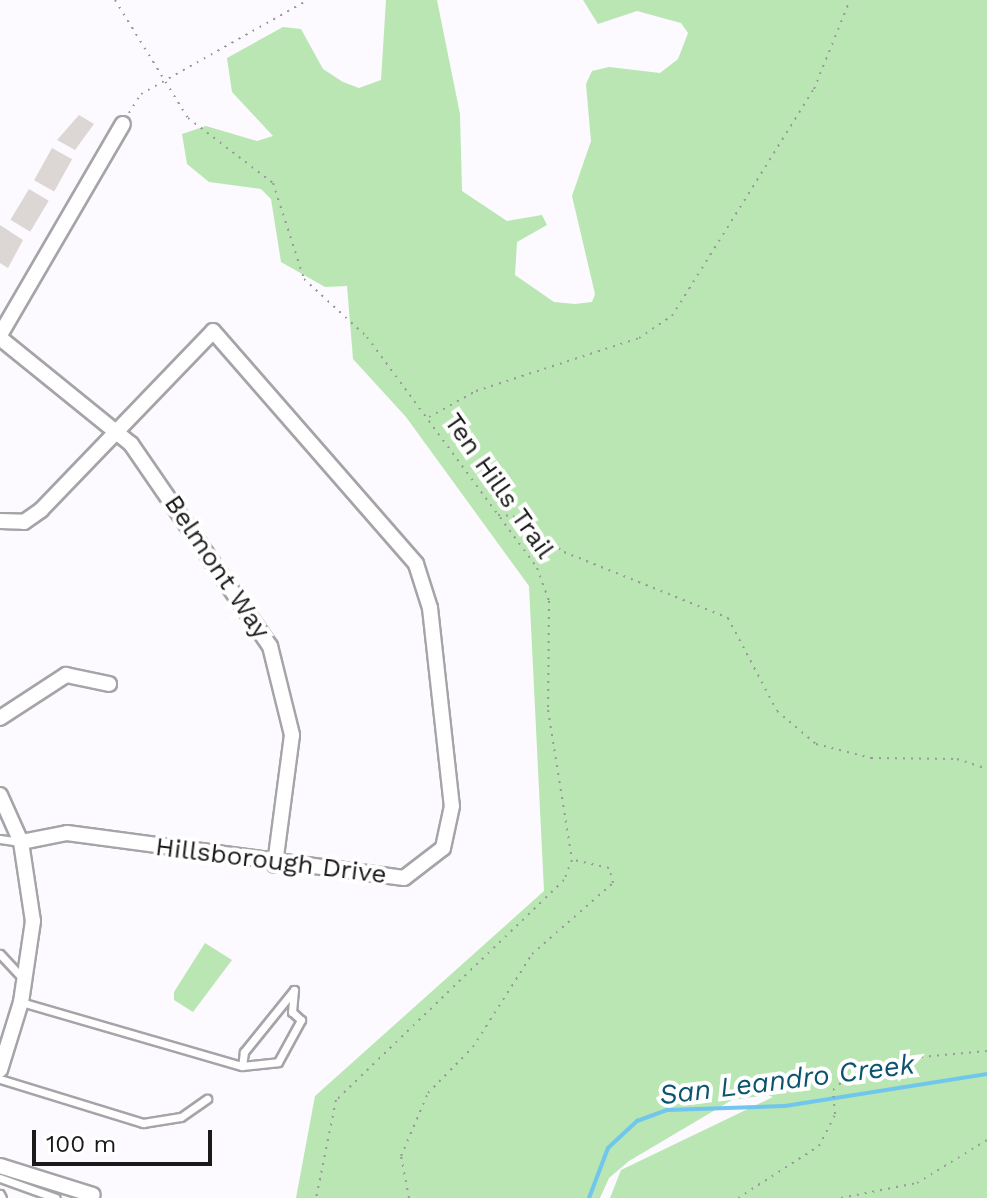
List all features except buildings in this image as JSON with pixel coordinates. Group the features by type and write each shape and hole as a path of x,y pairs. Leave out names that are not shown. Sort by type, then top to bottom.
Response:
{"street":[{"path":"0,336 123,124"},
{"name":"Hillsborough Drive","path":"21,842 67,833 275,865 404,878 443,848 452,806 430,608 408,552 213,331 118,430"},
{"name":"Belmont Way","path":"0,336 118,430 179,508 277,663 292,735 275,865"},
{"path":"0,521 24,522 41,510 118,430"},
{"path":"0,718 66,675 109,684"},
{"path":"0,795 21,842 33,921 26,981 21,1002 7,1028 0,1070"},
{"path":"0,1166 93,1195"}],"lane":[{"path":"0,839 21,842"},
{"path":"0,954 26,981"},
{"path":"21,1002 242,1066 278,1062 301,1020 292,1012 294,990 244,1052 242,1066"},
{"path":"0,1079 143,1123 181,1117 207,1099"},
{"path":"0,1178 56,1198"}],"path":[{"name":"Ten Hills Trail","path":"115,0 162,82 188,118 273,183 304,279 367,337 537,568 549,601 548,710 572,860"},
{"path":"123,124 141,94 308,0"},
{"path":"428,418 476,391 639,338 672,316 814,89 850,0"},
{"path":"498,515 513,516 564,552 728,618 777,711 816,744 871,758 957,759 987,769"},
{"path":"316,1198 336,1100 546,903 572,860 609,868 613,883 532,954 473,1047 428,1093 401,1156 409,1198"},
{"path":"738,1198 806,1159 825,1138 835,1108 833,1093 842,1082 921,1057 987,1051"},
{"path":"841,1198 917,1183 987,1140"}],"green space":[{"path":"386,0 437,0 460,114 462,191 507,221 542,215 547,225 517,242 515,275 554,302 575,304 592,302 595,294 572,196 591,141 586,84 592,71 609,67 660,73 678,59 688,33 681,23 637,11 598,24 583,0 987,0 987,1198 610,1198 621,1170 773,1097 767,1095 732,1100 629,1161 609,1178 600,1198 296,1198 315,1096 544,891 529,586 406,417 353,359 347,286 325,287 281,262 271,199 261,189 209,182 187,164 182,134 206,126 257,141 273,136 232,92 227,58 283,27 301,29 323,69 343,82 359,88 381,80"},
{"path":"205,943 232,960 193,1012 174,1000 174,992"}],"waterway":[{"name":"San Leandro Creek","path":"589,1198 608,1148 637,1121 668,1110 785,1106 987,1074"}]}
